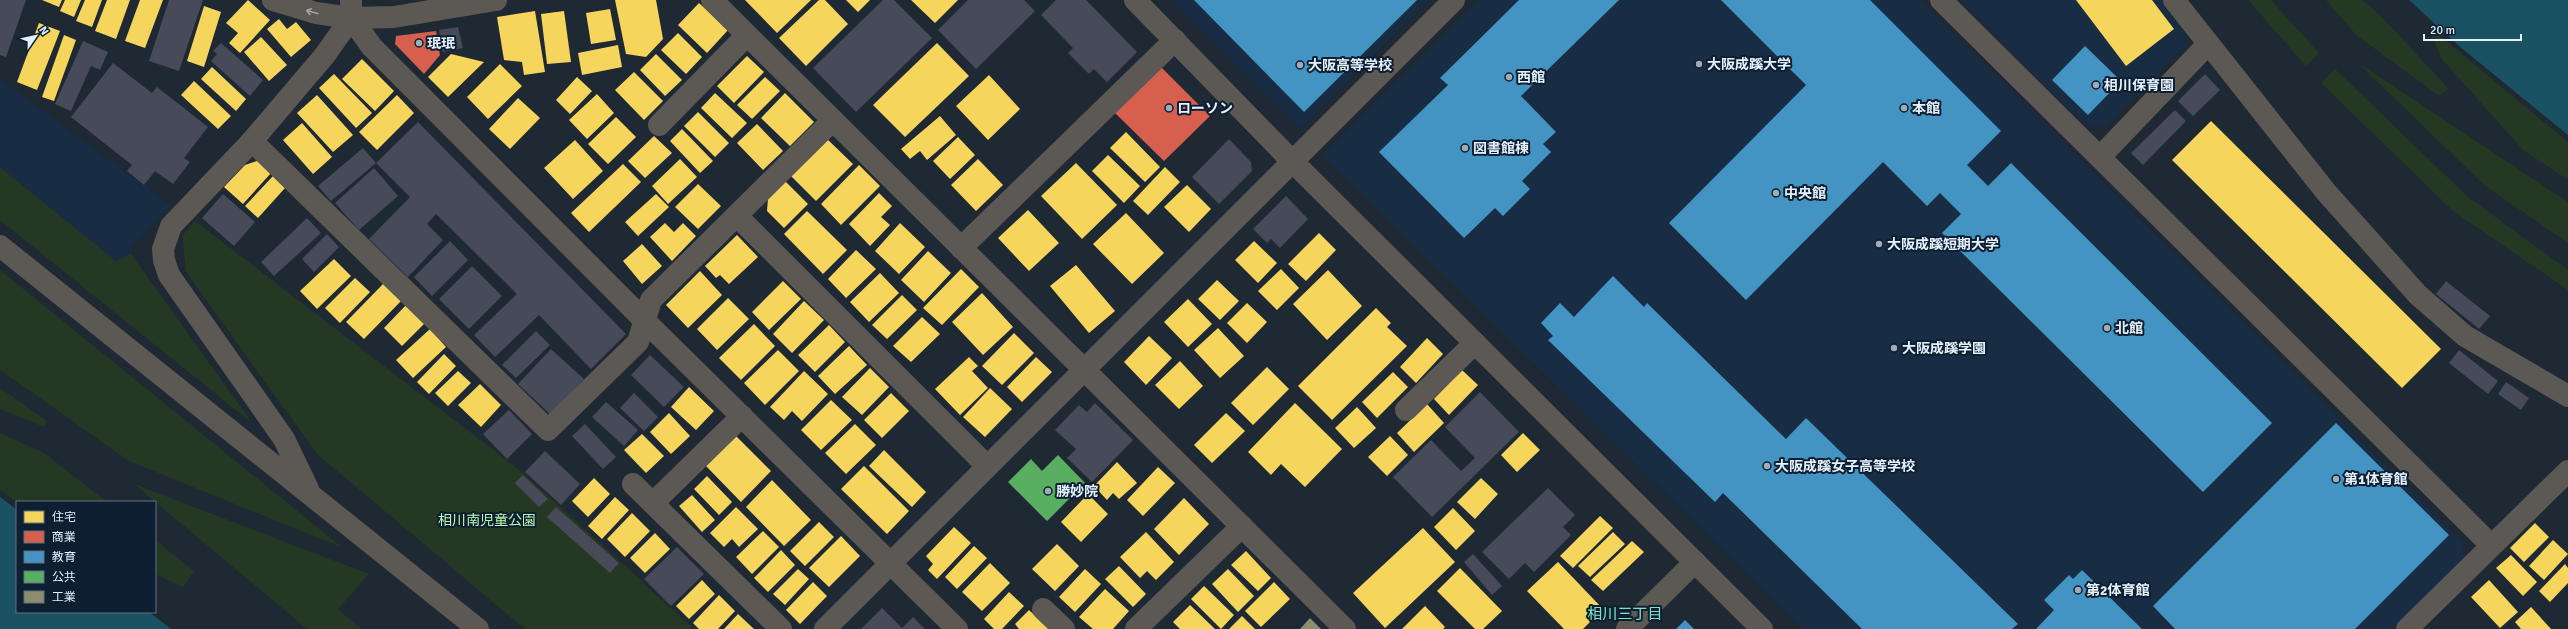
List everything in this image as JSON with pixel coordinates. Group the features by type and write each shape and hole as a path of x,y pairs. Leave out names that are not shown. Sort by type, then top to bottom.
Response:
{"street":[{"path":"273,0 316,13 351,9 394,16 496,0"},
{"path":"712,0 1345,629"},
{"path":"1135,0 1293,162 1762,629"},
{"path":"825,629 891,565 987,466 1085,370 1454,0"},
{"path":"1941,0 2491,546"},
{"path":"2174,0 2326,192 2418,295 2465,336 2568,396"},
{"path":"310,494 284,439 172,279 164,260 164,244 171,226 252,141 325,55 351,9"},
{"path":"351,9 372,46 644,320 957,629"},
{"path":"659,125 747,35"},
{"path":"961,248 1175,40"},
{"path":"2100,157 2208,44"},
{"path":"252,141 548,430 638,342 651,300 833,120"},
{"path":"737,216 987,466"},
{"path":"0,246 310,494 472,627"},
{"path":"1406,410 1475,343"},
{"path":"653,503 742,416"},
{"path":"2407,629 2568,471"},
{"path":"633,484 781,629"},
{"path":"1136,629 1242,526"},
{"path":"1627,629 1695,562"},
{"path":"1043,609 1064,629"}],"shaded area":[{"name":"大阪高等学校","path":"1171,0 1429,0 1300,129"},
{"name":"大阪成蹊学園","path":"1479,0 1920,0 2462,541 2465,558 2392,629 1803,629 1323,155"},
{"name":"相川保育園","path":"1960,0 2163,0 2185,28 2185,46 2104,128 2084,124"},
{"path":"2409,0 2568,0 2568,135 2459,46"},
{"path":"0,79 171,206 133,245 131,254 116,261 0,167"},
{"path":"0,497 16,509 16,613 150,613 171,629 0,629"}],"green space":[{"path":"2248,0 2271,0 2319,53 2306,66"},
{"path":"2326,0 2362,0 2380,15 2449,89 2439,96 2356,35"},
{"path":"2428,26 2568,142 2568,180 2523,150 2441,58"},
{"path":"2357,62 2568,202 2568,243 2484,185"},
{"path":"2335,69 2468,197 2568,270 2568,290 2453,211 2321,83"},
{"path":"0,167 116,261 131,254 253,424 0,220"},
{"name":"相川南児童公園","path":"195,221 522,472 694,629 525,629 317,454 186,272 182,236"},
{"path":"0,270 343,548 129,461 0,370"},
{"path":"0,388 47,421 44,427 0,409"},
{"path":"0,433 44,453 106,501 16,501 0,490"},
{"path":"134,484 369,574 338,609 361,629 307,629"},
{"path":"156,541 194,571 183,587 156,574"}],"building: 住宅":[{"path":"42,0 62,0 59,7"},
{"path":"65,0 81,0 74,17 60,11"},
{"path":"85,0 102,0 92,27 76,21"},
{"path":"107,0 130,0 116,39 95,31"},
{"path":"140,0 163,0 145,48 125,41"},
{"path":"248,0 270,20 240,53 229,43 238,33 226,23"},
{"path":"615,0 656,0 663,39 646,57 626,54"},
{"path":"745,0 811,0 777,33"},
{"path":"819,0 825,0 848,24 806,66 779,38"},
{"path":"846,0 870,0 858,12"},
{"path":"911,0 958,0 935,23"},
{"path":"2076,0 2152,0 2174,29 2126,66"},
{"path":"699,3 728,30 707,53 678,25"},
{"path":"204,6 221,12 204,67 187,61"},
{"path":"610,9 616,40 591,44 586,13"},
{"path":"535,11 545,72 524,75 522,62 504,60 497,17"},
{"path":"564,11 571,62 547,64 541,14"},
{"path":"279,19 287,29 296,22 311,40 291,57 267,29"},
{"path":"39,23 60,31 37,90 17,82"},
{"path":"678,33 702,57 686,74 661,50"},
{"path":"64,35 76,40 54,101 42,97"},
{"path":"261,37 287,65 269,81 244,52"},
{"path":"937,43 969,76 905,137 873,105"},
{"path":"618,45 622,67 582,75 578,53"},
{"path":"451,54 484,62 448,97 428,77"},
{"path":"656,54 682,80 665,96 640,70"},
{"path":"747,56 764,72 734,103 717,86"},
{"path":"362,59 394,91 375,111 342,79"},
{"path":"500,64 522,86 488,119 467,97"},
{"path":"212,67 246,99 236,111 201,79"},
{"path":"634,72 663,101 644,120 615,90"},
{"path":"334,74 372,113 356,128 319,88"},
{"path":"989,75 1020,109 988,140 956,106"},
{"path":"577,77 592,91 570,114 556,100"},
{"path":"765,77 780,91 752,119 737,105"},
{"path":"194,81 231,116 218,129 181,95"},
{"path":"715,93 747,123 732,138 701,108"},
{"path":"785,93 814,122 790,146 761,118"},
{"path":"597,94 614,113 587,139 569,120"},
{"path":"317,95 353,135 333,152 297,113"},
{"path":"397,95 414,113 377,150 359,132"},
{"path":"518,98 540,118 510,149 489,129"},
{"path":"698,112 729,143 715,157 684,126"},
{"path":"940,116 956,135 927,160 920,151 910,159 901,149"},
{"path":"616,117 636,137 608,164 588,144"},
{"path":"2211,121 2441,349 2402,388 2172,160"},
{"path":"302,123 332,157 313,174 283,140"},
{"path":"757,124 783,151 763,170 737,143"},
{"path":"682,129 713,161 700,173 670,141"},
{"path":"1126,132 1160,167 1145,182 1110,148"},
{"path":"654,136 672,153 645,178 628,161"},
{"path":"825,137 853,164 816,201 789,174"},
{"path":"958,137 975,155 950,179 933,161"},
{"path":"575,140 603,171 573,199 544,168"},
{"path":"1108,155 1140,186 1124,203 1092,171"},
{"path":"680,159 697,177 668,204 652,186"},
{"path":"978,159 1003,185 976,211 951,185"},
{"path":"260,160 272,172 243,204 224,187 245,165"},
{"path":"1076,163 1117,205 1082,239 1041,196"},
{"path":"623,164 641,182 589,232 571,213"},
{"path":"859,165 880,186 841,225 821,204"},
{"path":"1165,167 1180,182 1148,215 1133,201"},
{"path":"273,176 285,188 258,218 245,206"},
{"path":"785,181 808,204 784,228 767,211 768,198"},
{"path":"698,184 721,206 698,229 675,207"},
{"path":"1187,185 1211,209 1189,232 1164,207"},
{"path":"879,193 892,206 881,217 890,225 870,246 849,224"},
{"path":"656,194 669,207 638,236 625,222"},
{"path":"1028,210 1059,243 1029,271 998,238"},
{"path":"807,211 847,250 823,274 784,234"},
{"path":"1126,213 1164,253 1132,284 1093,244"},
{"path":"665,223 674,232 683,223 696,236 672,261 650,237"},
{"path":"900,223 925,247 899,274 875,251"},
{"path":"1319,233 1336,250 1306,281 1288,264"},
{"path":"737,235 758,257 729,284 720,275 716,278 705,266"},
{"path":"1254,241 1277,263 1258,283 1235,260"},
{"path":"642,244 662,266 642,284 623,261"},
{"path":"856,250 876,269 846,298 828,279"},
{"path":"928,251 951,273 924,302 901,280"},
{"path":"334,259 351,276 317,309 300,291"},
{"path":"1076,265 1115,311 1089,333 1050,286"},
{"path":"961,269 979,287 942,325 923,308"},
{"path":"1281,269 1299,288 1277,310 1258,291"},
{"path":"1328,270 1362,306 1327,340 1293,304"},
{"path":"700,271 722,295 688,328 666,305"},
{"path":"880,273 899,293 869,322 850,302"},
{"path":"355,278 370,292 340,323 325,308"},
{"path":"1217,280 1239,301 1220,320 1198,299"},
{"path":"783,281 801,299 769,330 752,312"},
{"path":"384,283 401,301 364,339 346,322"},
{"path":"982,293 1013,327 983,355 952,322"},
{"path":"902,295 917,310 887,339 872,325"},
{"path":"728,298 749,319 717,350 697,329"},
{"path":"1188,299 1212,324 1188,347 1164,322"},
{"path":"804,301 824,320 792,353 773,334"},
{"path":"1247,303 1267,322 1247,343 1227,323"},
{"path":"407,304 426,322 402,346 384,328"},
{"path":"1376,308 1391,323 1387,327 1407,346 1332,420 1298,386"},
{"path":"922,317 940,334 911,362 893,346"},
{"path":"754,324 775,346 741,380 719,358"},
{"path":"829,325 845,342 815,372 798,355"},
{"path":"1218,328 1244,356 1220,378 1194,350"},
{"path":"430,329 446,347 413,378 396,360"},
{"path":"1014,333 1034,353 1002,385 982,366"},
{"path":"1149,336 1172,358 1146,385 1124,362"},
{"path":"1427,338 1443,354 1416,383 1400,367"},
{"path":"849,346 867,365 835,394 818,376"},
{"path":"778,350 799,371 765,405 744,383"},
{"path":"444,354 456,366 429,394 417,382"},
{"path":"969,357 978,366 972,371 988,388 960,415 935,389"},
{"path":"1036,357 1052,372 1022,402 1007,387"},
{"path":"1180,361 1203,386 1179,409 1155,385"},
{"path":"1267,367 1289,389 1253,425 1231,403"},
{"path":"870,368 889,387 862,415 842,397"},
{"path":"1462,370 1478,385 1449,415 1434,399"},
{"path":"458,371 471,383 448,406 435,393"},
{"path":"804,371 828,394 802,421 792,411 784,420 770,407"},
{"path":"1393,372 1408,387 1377,418 1362,402"},
{"path":"480,384 501,405 481,427 458,405"},
{"path":"689,387 714,411 696,430 671,407"},
{"path":"990,388 1012,409 985,437 963,417"},
{"path":"891,393 909,411 882,438 864,420"},
{"path":"831,400 852,420 821,450 801,430"},
{"path":"1295,403 1342,449 1305,487 1281,464 1271,475 1248,452"},
{"path":"1427,404 1444,423 1414,452 1397,433"},
{"path":"1357,407 1376,428 1354,448 1335,428"},
{"path":"669,413 690,436 671,454 650,432"},
{"path":"1226,413 1245,431 1212,463 1194,445"},
{"path":"855,424 876,445 846,474 825,453"},
{"path":"1523,433 1540,450 1517,472 1501,455"},
{"path":"642,434 664,456 646,473 624,450"},
{"path":"736,436 771,471 741,502 706,466"},
{"path":"1390,436 1408,455 1387,476 1368,457"},
{"path":"884,450 926,492 912,507 869,466"},
{"path":"1117,462 1137,483 1119,499 1113,493 1107,500 1094,486"},
{"path":"864,466 909,511 887,534 841,489"},
{"path":"1158,467 1175,483 1143,516 1127,500"},
{"path":"707,476 732,502 719,515 694,489"},
{"path":"594,478 610,494 588,517 572,501"},
{"path":"1481,478 1498,494 1475,519 1457,502"},
{"path":"772,480 811,520 784,546 746,507"},
{"path":"1088,494 1108,514 1081,542 1061,522"},
{"path":"692,495 715,520 702,532 679,506"},
{"path":"615,497 629,510 602,539 588,526"},
{"path":"1184,498 1209,524 1179,555 1154,529"},
{"path":"736,507 758,529 739,547 732,539 724,547 710,533"},
{"path":"1453,508 1475,531 1456,550 1434,527"},
{"path":"632,513 650,531 625,557 607,539"},
{"path":"1600,516 1613,528 1573,568 1560,556"},
{"path":"819,522 834,537 805,566 790,551"},
{"path":"2535,523 2549,537 2524,562 2510,548"},
{"path":"954,527 971,543 937,579 928,570 933,564 926,556"},
{"path":"1423,528 1455,562 1385,628 1353,593"},
{"path":"763,531 779,547 752,574 736,557"},
{"path":"1146,532 1174,562 1156,580 1147,571 1140,578 1120,557"},
{"path":"1613,532 1625,544 1590,577 1578,566"},
{"path":"655,533 670,549 645,573 630,558"},
{"path":"841,536 860,556 829,587 809,568"},
{"path":"2553,540 2568,554 2544,580 2529,566"},
{"path":"1632,541 1644,552 1603,591 1591,580"},
{"path":"1057,544 1079,566 1055,591 1032,569"},
{"path":"974,546 987,558 957,589 945,577"},
{"path":"781,550 795,565 768,592 754,578"},
{"path":"1246,551 1271,578 1258,591 1231,565"},
{"path":"2511,555 2537,582 2523,596 2496,568"},
{"path":"1558,562 1603,609 1583,629 1564,629 1527,591"},
{"path":"990,563 1010,583 982,611 962,592"},
{"path":"2565,564 2568,568 2568,583 2550,602 2539,591"},
{"path":"1119,566 1146,594 1133,607 1105,579"},
{"path":"1460,568 1502,611 1483,629 1475,629 1437,591"},
{"path":"798,569 809,579 785,605 773,594"},
{"path":"1085,569 1101,584 1075,612 1059,597"},
{"path":"1228,569 1254,596 1238,612 1212,584"},
{"path":"702,580 715,594 689,619 676,606"},
{"path":"2489,580 2518,612 2500,628 2471,597"},
{"path":"813,582 827,596 800,624 786,610"},
{"path":"1274,582 1290,599 1261,627 1245,611"},
{"path":"1204,586 1234,615 1221,629 1191,599"},
{"path":"1105,589 1129,611 1113,629 1093,629 1079,617"},
{"path":"1009,592 1024,606 1002,629 994,629 984,619"},
{"path":"719,595 735,611 718,629 699,629 693,623"},
{"path":"1190,605 1215,629 1180,629 1173,622"},
{"path":"1425,606 1445,627 1443,629 1402,629"},
{"path":"2531,607 2551,629 2521,629 2515,622"},
{"path":"1029,610 1049,629 1019,629 1015,624"},
{"path":"738,614 754,629 724,629"},
{"path":"1242,616 1255,629 1229,629"}],"building: 商業":[{"path":"436,31 440,55 424,74 395,44 396,36"},
{"path":"1161,67 1210,116 1164,161 1115,113"}],"building: 教育":[{"name":"大阪高等学校","path":"1194,0 1417,0 1304,112"},
{"name":"図書館棟","path":"1519,0 1619,0 1521,96 1556,132 1543,144 1551,152 1522,181 1530,189 1503,216 1495,208 1464,238 1379,152 1448,85 1440,78"},
{"path":"1721,0 1870,0 2001,131 1967,165 1988,186 2011,163 2272,423 2203,492 1942,233 1961,214 1940,193 1927,206 1883,162 1746,300 1669,223 1806,85"},
{"path":"2085,46 2121,81 2088,115 2052,80"},
{"name":"大阪成蹊女子高等学校","path":"1613,276 1644,307 1647,303 1786,439 1806,418 2018,624 2012,629 1862,629 1723,493 1715,502 1548,340 1553,336 1541,323 1560,303 1574,317"},
{"name":"第1体育館","path":"2336,423 2449,535 2355,629 2175,629 2153,606"},
{"name":"第2体育館","path":"2082,570 2142,629 2036,629 2054,610 2044,600 2069,575 2073,579"},
{"path":"1685,620 1694,629 1676,629"}],"building: 公共":[{"path":"1058,455 1085,483 1047,521 1008,482 1031,459 1042,471"}],"building: 工業":[{"path":"1310,618 1321,629 1300,629"}],"building: その他":[{"path":"0,0 26,0 6,57 0,55"},
{"path":"169,0 203,0 179,71 149,61"},
{"path":"883,0 894,0 932,38 856,112 813,68"},
{"path":"968,0 1024,0 1035,11 976,69 938,30"},
{"path":"1056,0 1086,0 1137,52 1107,82 1094,69 1089,74 1068,53 1073,48 1041,15"},
{"path":"458,27 463,48 443,52 439,30"},
{"path":"83,41 108,52 100,70 91,66 71,111 55,104"},
{"path":"221,43 263,80 250,96 211,61 217,54 213,51"},
{"path":"113,63 152,93 157,87 208,127 184,158 190,162 173,184 155,171 144,185 127,171 132,165 71,117"},
{"path":"2205,74 2220,90 2193,116 2178,101"},
{"path":"2175,110 2186,121 2143,165 2131,153"},
{"path":"418,122 626,334 591,369 539,315 495,357 474,335 517,294 436,214 427,224 443,240 408,277 369,239 410,197 376,163"},
{"path":"1229,139 1251,162 1252,171 1219,204 1192,177"},
{"path":"363,148 376,163 331,201 318,186"},
{"path":"374,168 398,196 359,230 335,203"},
{"path":"223,194 255,222 234,246 202,218"},
{"path":"1286,196 1308,219 1280,248 1271,239 1267,243 1253,229"},
{"path":"307,218 321,233 274,276 261,262"},
{"path":"327,234 339,247 314,272 302,259"},
{"path":"450,241 468,260 432,296 414,277"},
{"path":"472,266 502,296 469,329 439,299"},
{"path":"2446,281 2490,316 2479,329 2436,294"},
{"path":"536,331 550,345 516,378 502,365"},
{"path":"551,349 584,379 551,415 518,384"},
{"path":"2459,350 2498,381 2488,394 2449,363"},
{"path":"650,355 684,387 664,407 631,375"},
{"path":"2506,382 2529,398 2521,410 2498,394"},
{"path":"1480,392 1519,432 1432,517 1393,477 1431,440 1461,471 1475,458 1445,427"},
{"path":"634,393 658,417 644,431 620,408"},
{"path":"606,402 638,430 624,446 592,417"},
{"path":"1095,403 1133,440 1092,482 1067,458 1076,449 1055,430 1079,405 1087,412"},
{"path":"509,410 532,434 507,459 483,434"},
{"path":"585,424 616,457 603,469 572,436"},
{"path":"545,451 580,484 561,505 525,472"},
{"path":"523,475 548,499 539,507 515,483"},
{"path":"1548,488 1575,515 1563,527 1571,535 1534,572 1525,563 1509,579 1482,552"},
{"path":"556,507 619,563 610,573 547,517"},
{"path":"677,547 704,574 671,606 644,579"},
{"path":"1473,554 1502,586 1492,595 1464,562"},
{"path":"882,608 902,628 913,617 925,629 861,629"}],"place":[{"name":"珉珉","path":"419,43"},
{"name":"大阪成蹊大学","path":"1699,64"},
{"name":"大阪高等学校","path":"1300,65"},
{"name":"西館","path":"1509,77"},
{"name":"相川保育園","path":"2096,85"},
{"name":"ローソン","path":"1169,108"},
{"name":"本館","path":"1904,108"},
{"name":"図書館棟","path":"1465,148"},
{"name":"中央館","path":"1776,193"},
{"name":"大阪成蹊短期大学","path":"1879,244"},
{"name":"北館","path":"2107,328"},
{"name":"大阪成蹊学園","path":"1894,348"},
{"name":"大阪成蹊女子高等学校","path":"1767,466"},
{"name":"第1体育館","path":"2336,479"},
{"name":"勝妙院","path":"1048,491"},
{"name":"第2体育館","path":"2078,590"}],"district":[{"name":"相川三丁目","path":"1625,614"}]}
